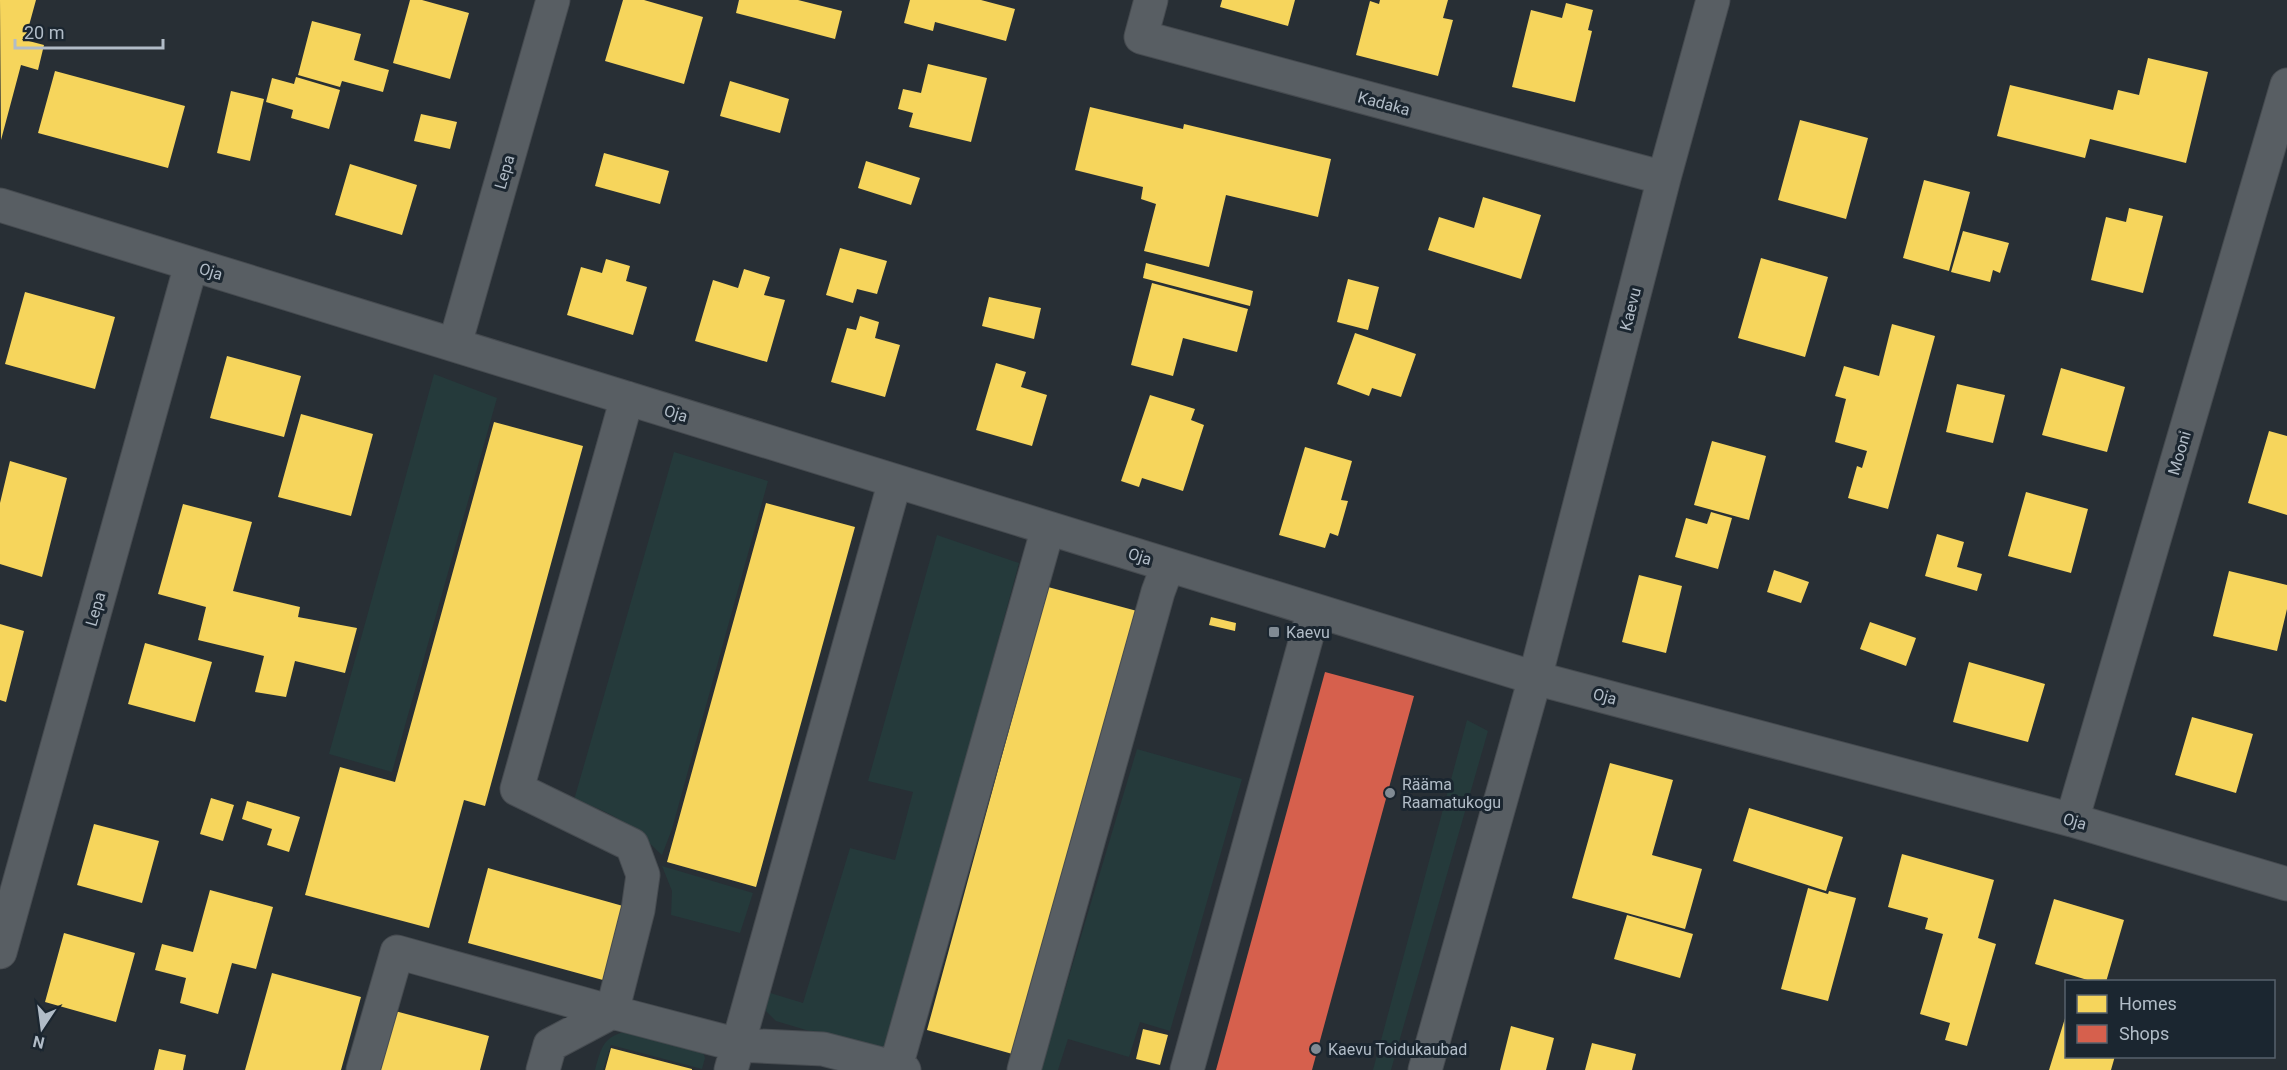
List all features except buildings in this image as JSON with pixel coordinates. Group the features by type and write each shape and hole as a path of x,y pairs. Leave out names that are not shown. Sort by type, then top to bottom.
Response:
{"street":[{"name":"Lepa","path":"455,344 553,0"},
{"name":"Kadaka","path":"1151,0 1141,37 1664,178"},
{"name":"Kaevu","path":"1425,1070 1535,678 1664,178 1713,0"},
{"name":"Mooni","path":"2072,820 2287,85"},
{"name":"Oja","path":"0,205 1535,678 2072,820 2287,884"},
{"name":"Lepa","path":"0,952 191,265"},
{"path":"543,1070 550,1045 612,1012 638,910 643,875 632,845 517,789 627,398"},
{"path":"735,1057 896,481"},
{"path":"363,1070 397,952 612,1012 735,1057 823,1049 898,1069 1048,528"},
{"path":"1024,1070 1158,592 1168,565"},
{"path":"1187,1070 1314,610"}],"green space":[{"path":"434,374 497,398 392,772 329,754"},
{"path":"674,452 768,481 672,829 662,855 642,836 612,815 574,800"},
{"path":"937,535 1019,563 886,1054 776,1021 766,1011 767,992 803,1003 850,848 895,860 913,792 868,781"},
{"path":"1467,720 1488,731 1391,1070 1373,1070"},
{"path":"1137,749 1242,779 1170,1031 1140,1022 1129,1057 1068,1039 1058,1070 1041,1070"},
{"path":"662,866 753,893 740,933 671,915 672,891"},
{"path":"635,1028 702,1049 705,1058 702,1069 611,1045 603,1070 595,1070 600,1052 607,1041 617,1034"}],"place":[{"name":"Kaevu","path":"1274,632"},
{"name":"Rääma Raamatukogu","path":"1390,793"},
{"name":"Kaevu Toidukaubad","path":"1316,1049"}]}
